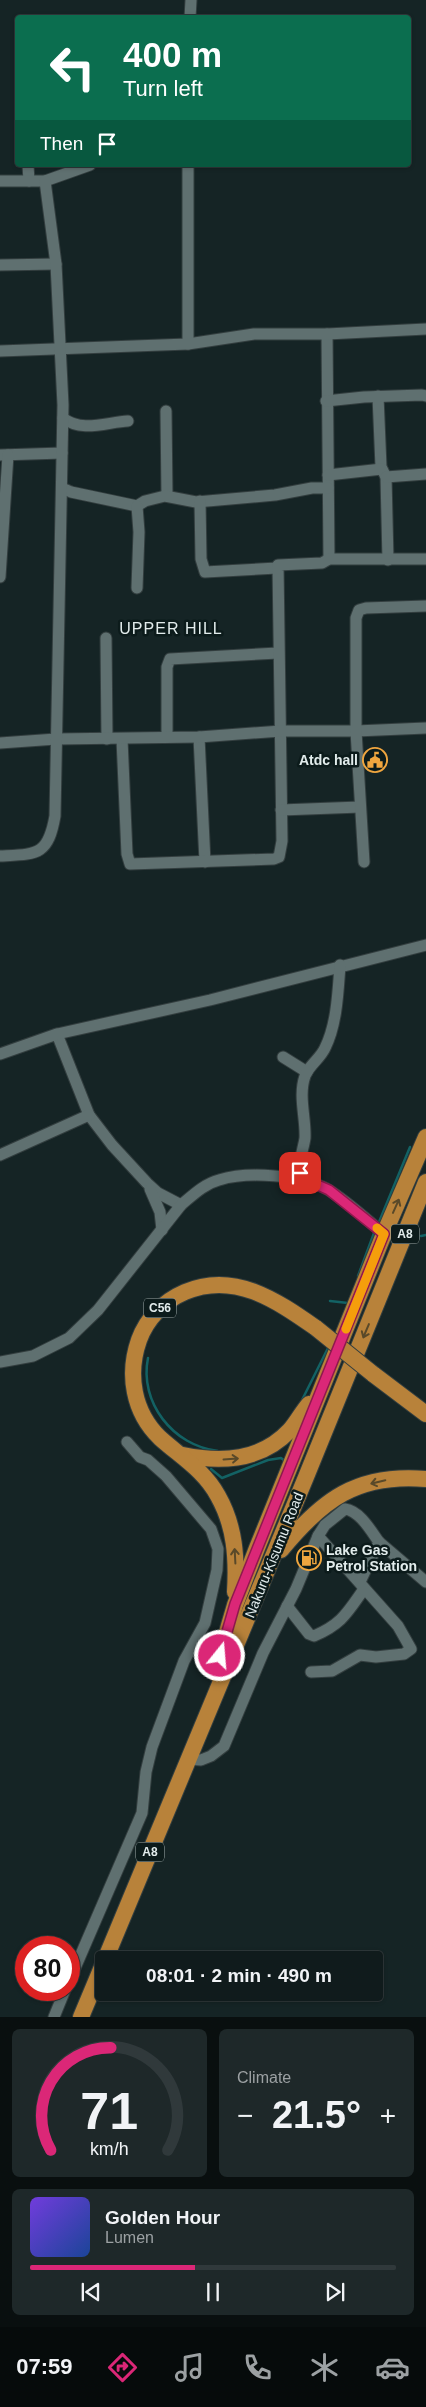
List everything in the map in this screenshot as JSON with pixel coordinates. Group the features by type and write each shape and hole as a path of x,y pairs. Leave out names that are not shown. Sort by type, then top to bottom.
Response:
{"highway":[{"name":"Nakuru-Kisumu Road","path":"194,1742 235,1604 384,1234 426,1137"},
{"name":"Nakuru-Kisumu Road","path":"194,1742 306,1478 426,1182"},
{"name":"C56","path":"183,1455 160,1437 146,1421 134,1392 133,1373 137,1345 142,1332 162,1306 191,1289 210,1285 229,1285 256,1291 267,1296 316,1328 426,1414"},
{"path":"183,1455 201,1459 229,1459 252,1456 261,1452 291,1428 322,1389"},
{"path":"183,1455 210,1483 229,1520 235,1544 235,1604"},
{"path":"268,1564 304,1522 317,1510 338,1496 355,1488 384,1480 426,1479"},
{"name":"A8","path":"108,1951 194,1742"},
{"name":"A8","path":"81,2017 95,1983"}],"street":[{"path":"190,15 191,0"},
{"path":"28,167 29,181"},
{"path":"0,181 45,181 84,167"},
{"path":"188,167 188,344"},
{"path":"0,856 26,854 43,848 51,836 55,816 62,488 62,350 56,264 45,181"},
{"path":"0,265 56,264"},
{"path":"0,351 188,344 254,334 327,334 426,329"},
{"path":"327,334 326,401 329,559"},
{"path":"326,401 378,396 426,396"},
{"path":"378,396 388,560"},
{"path":"166,411 167,496"},
{"path":"63,418 77,425 104,426 128,422"},
{"path":"0,576 7,473 4,455 62,453"},
{"path":"0,486 7,473"},
{"path":"328,475 426,474"},
{"path":"62,488 71,492 137,506 145,501 167,496 188,502 276,495 312,488 328,488"},
{"path":"200,501 201,559 205,572 277,568 281,564 322,563 329,559 426,559"},
{"path":"137,506 139,532 137,588"},
{"path":"122,739 129,863 132,865 279,857 282,845 277,568"},
{"path":"364,862 356,731 357,613 366,608 426,606"},
{"path":"106,638 107,739"},
{"path":"167,737 167,667 170,659 278,653"},
{"path":"0,743 56,739 199,737 281,731 356,731 426,728"},
{"path":"199,737 205,862"},
{"path":"281,810 360,807"},
{"path":"0,1054 57,1034 210,1000 340,965 426,945"},
{"path":"304,1179 300,1166 304,1139 302,1087 307,1072 324,1050 328,1040 335,1013 340,965"},
{"path":"64,1054 70,1039 79,1029"},
{"path":"57,1034 90,1115 112,1145 147,1183 158,1193 181,1205"},
{"path":"282,1057 307,1072"},
{"path":"0,1155 90,1115"},
{"path":"0,1362 33,1356 69,1338 98,1310 181,1205 208,1184 230,1177 284,1176 304,1179 329,1190 384,1234"},
{"path":"147,1183 160,1212 162,1230"},
{"path":"80,1956 142,1813 146,1772 162,1714 184,1661 204,1623 210,1605 217,1570 218,1549 212,1529 166,1476 148,1460 140,1456 127,1442"},
{"path":"188,1759 200,1760 210,1756 224,1746 263,1653 288,1606 318,1536 331,1520 348,1510 366,1524 378,1542 426,1582"},
{"path":"311,1672 332,1671 360,1655 376,1657 410,1652 410,1647 398,1626 318,1536"},
{"path":"288,1606 310,1634 314,1636 331,1628 343,1619 362,1586 378,1542"},
{"path":"125,1852 146,1862"},
{"path":"54,2017 61,2001"}],"waterway":[{"path":"379,1222 410,1147"},
{"path":"358,1276 374,1233"},
{"path":"421,1236 426,1235"},
{"path":"330,1301 348,1303"},
{"path":"302,1400 328,1348"},
{"path":"148,1358 149,1390 154,1405 163,1419 187,1441 218,1451"},
{"path":"211,1469 222,1478 268,1460 281,1458 285,1461"}],"slow traffic":[{"path":"346,1329 384,1234 377,1228"}],"place":[{"name":"Atdc hall","path":"375,760"},
{"name":"Lake Gas Petrol Station","path":"309,1558"}],"district":[{"name":"UPPER HILL","path":"171,628"}],"route":[{"path":"220,1656 235,1604 384,1234 329,1190 304,1179 300,1173"}]}
